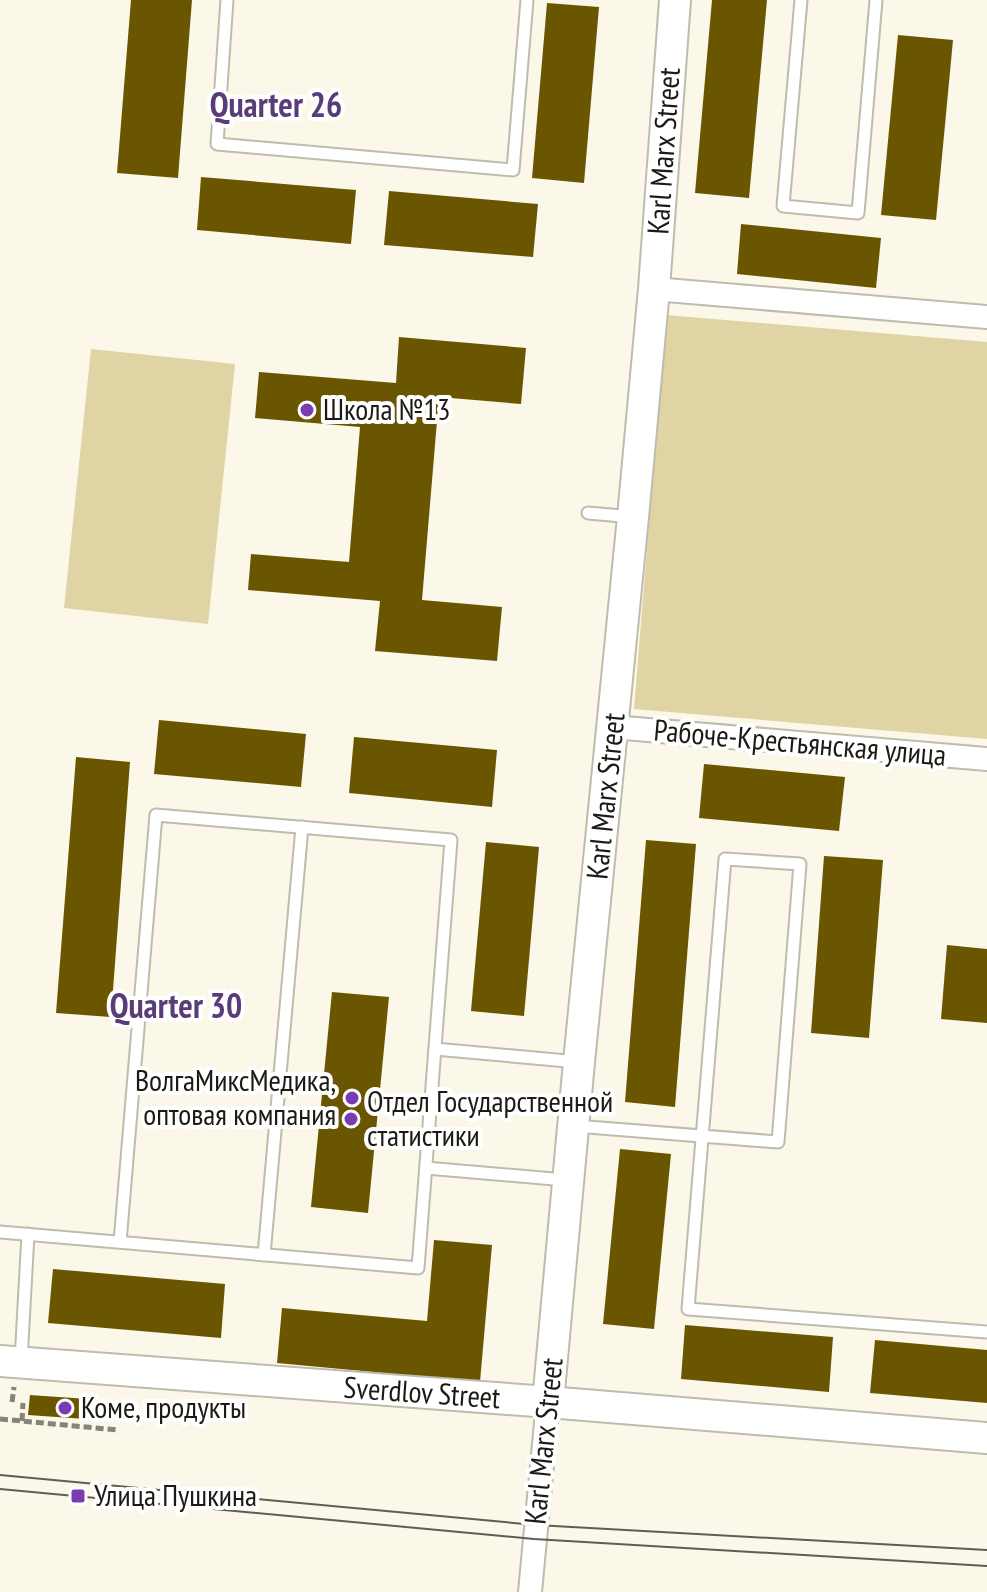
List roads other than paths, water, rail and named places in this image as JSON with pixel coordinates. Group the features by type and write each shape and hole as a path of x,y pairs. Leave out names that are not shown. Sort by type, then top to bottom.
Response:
{"street":[{"name":"Karl Marx Street","path":"530,1592 654,289 675,0"},
{"path":"654,289 987,317"},
{"name":"Рабоче-Крестьянская улица","path":"613,727 987,759"},
{"name":"Sverdlov Street","path":"10,1362 987,1438"}],"lane":[{"path":"227,0 217,144 513,170 527,0"},
{"path":"801,0 783,206 858,213 876,0"},
{"path":"588,513 633,517"},
{"path":"0,1232 418,1268 451,840 156,815 120,1242"},
{"path":"264,1255 302,827"},
{"path":"574,1126 702,1137 778,1142 800,864 725,859 702,1137 688,1309 987,1332"},
{"path":"435,1049 579,1062"},
{"path":"426,1168 570,1180"},
{"path":"10,1362 28,1234"}],"tram line":[{"path":"0,1475 536,1525 987,1550"},
{"path":"0,1489 534,1539 987,1566"}],"place":[{"name":"Школа №13","path":"307,410"},
{"name":"ВолгаМиксМедика, оптовая компания","path":"352,1098"},
{"name":"Отдел Государственной статистики","path":"351,1119"},
{"name":"Коме, продукты","path":"65,1408"},
{"name":"Улица Пушкина","path":"78,1496"}],"district":[{"name":"Quarter 26","path":"276,105"},
{"name":"Quarter 30","path":"176,1006"}]}
